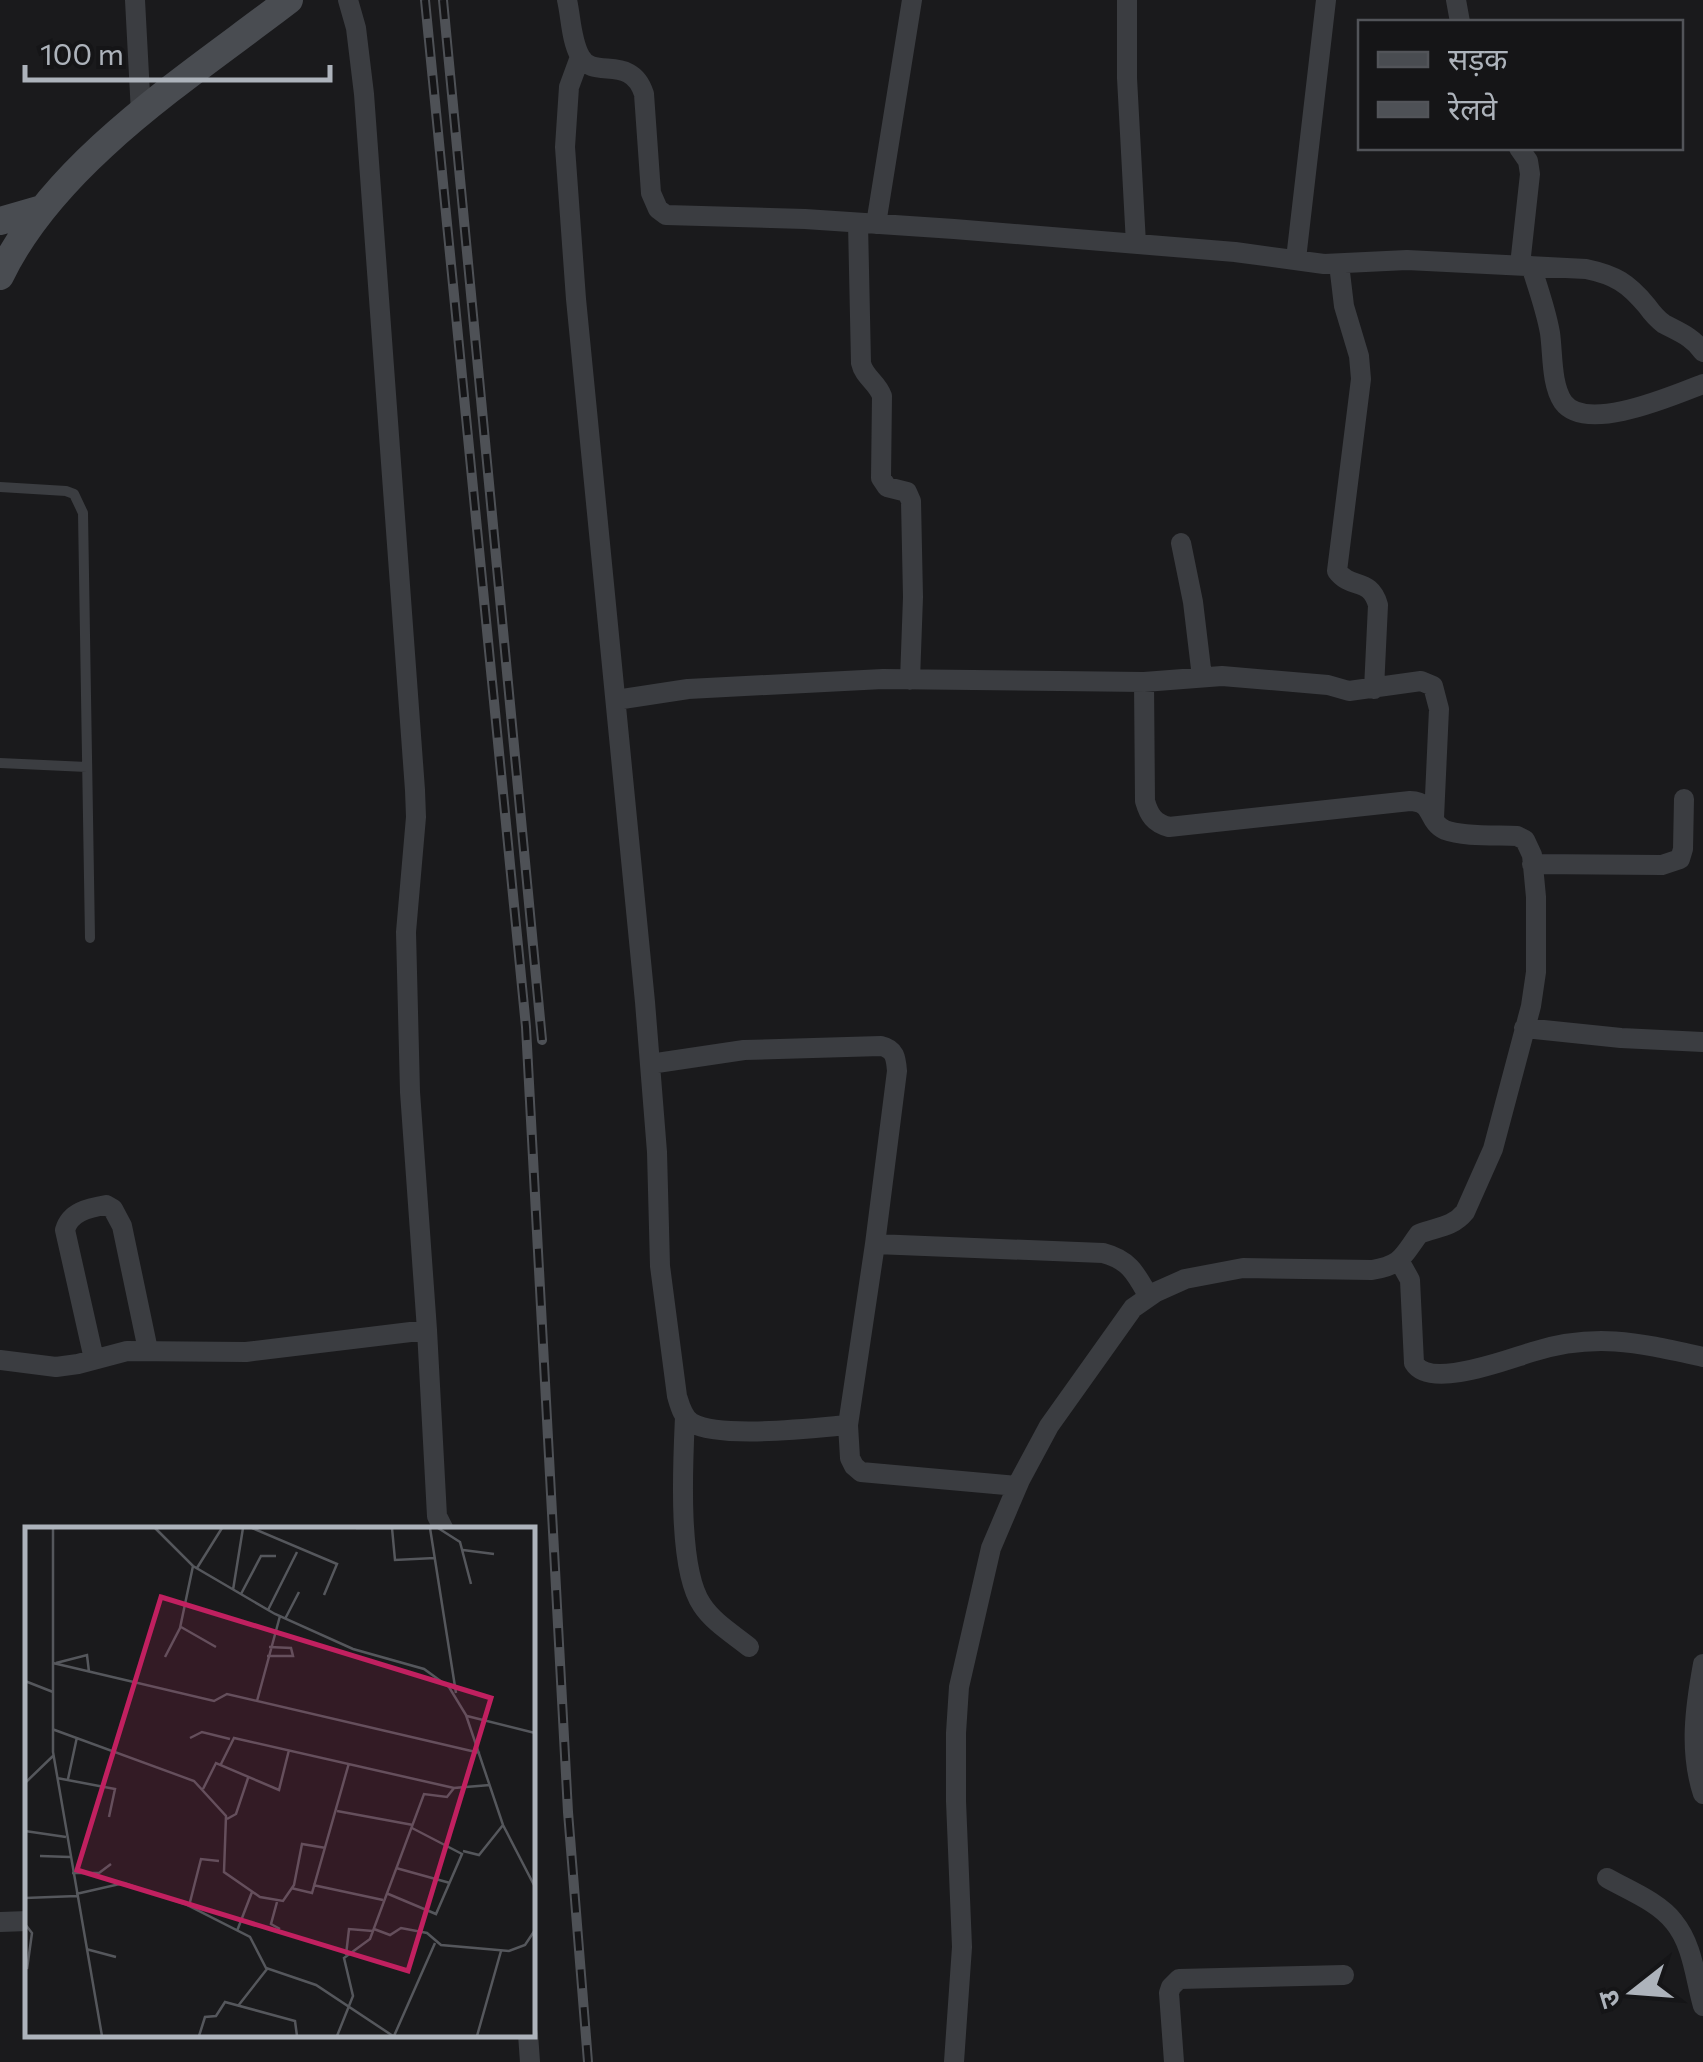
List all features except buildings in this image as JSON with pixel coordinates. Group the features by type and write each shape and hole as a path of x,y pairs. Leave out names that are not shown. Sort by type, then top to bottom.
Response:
{"main road":[{"path":"0,276 42,209 90,159 141,113 290,0"},
{"path":"0,220 42,209"}],"street":[{"path":"135,0 141,113"},
{"path":"348,0 356,28 364,94 415,790 406,932 410,1092 437,1516 442,1527"},
{"path":"568,0 580,57 587,65 628,71 640,82 651,192 658,209 666,215 867,223 1338,264 1408,260 1586,269 1619,279 1654,316 1688,336 1703,352"},
{"path":"910,680 910,501 907,492 886,487 880,478 882,396 864,374 861,363 867,223 912,0"},
{"path":"1127,0 1136,244"},
{"path":"1296,259 1326,0"},
{"path":"580,57 569,87 565,147 576,299 650,1064 660,1266 678,1396 685,1417 683,1507 688,1566 702,1605 749,1647"},
{"path":"1520,150 1530,174 1526,265 1550,332 1558,390 1567,406 1579,412 1622,412 1703,384"},
{"path":"1338,264 1362,379 1337,571 1346,581 1365,586 1378,605 1374,688"},
{"path":"1181,543 1202,677"},
{"path":"616,700 688,689 883,679 1144,682 1235,676 1328,685 1349,692 1421,681 1433,686 1440,709 1434,820"},
{"path":"954,2062 962,1947 956,1801 958,1687 991,1548 1049,1426 1133,1308 1148,1297 1185,1280 1243,1268 1372,1270 1400,1262 1419,1234 1452,1224 1465,1212 1493,1149 1531,1006 1536,972 1532,864 1529,845 1518,836 1456,832 1439,826 1425,805 1410,801 1169,827 1159,824 1145,801 1144,682"},
{"path":"1532,864 1671,863 1680,859 1683,849 1684,799"},
{"path":"1524,1028 1703,1042"},
{"path":"650,1064 744,1050 881,1046 894,1052 897,1071 848,1425 850,1458 861,1472 1018,1486"},
{"path":"94,1359 65,1230 73,1215 106,1205 122,1226 148,1350"},
{"path":"875,1244 1104,1253 1119,1256 1130,1266 1148,1297"},
{"path":"1400,1262 1410,1280 1414,1363 1424,1373 1472,1370 1538,1350 1606,1339 1703,1357"},
{"path":"0,1360 43,1367 78,1364 127,1351 246,1352 427,1330"},
{"path":"685,1417 705,1428 729,1430 848,1425"},
{"path":"1703,1664 1695,1705 1694,1740 1703,1794"},
{"path":"1607,1878 1674,1920 1690,1952 1703,2006"},
{"path":"0,1922 25,1921"},
{"path":"1174,2062 1170,1986 1179,1979 1344,1975"},
{"path":"528,2037 530,2062"}],"lane":[{"path":"0,488 66,491 74,494 83,514 90,938"},
{"path":"0,763 87,766"}],"railway":[{"path":"425,0 526,1027 568,1812 588,2062"},
{"path":"443,0 542,1040"}]}
